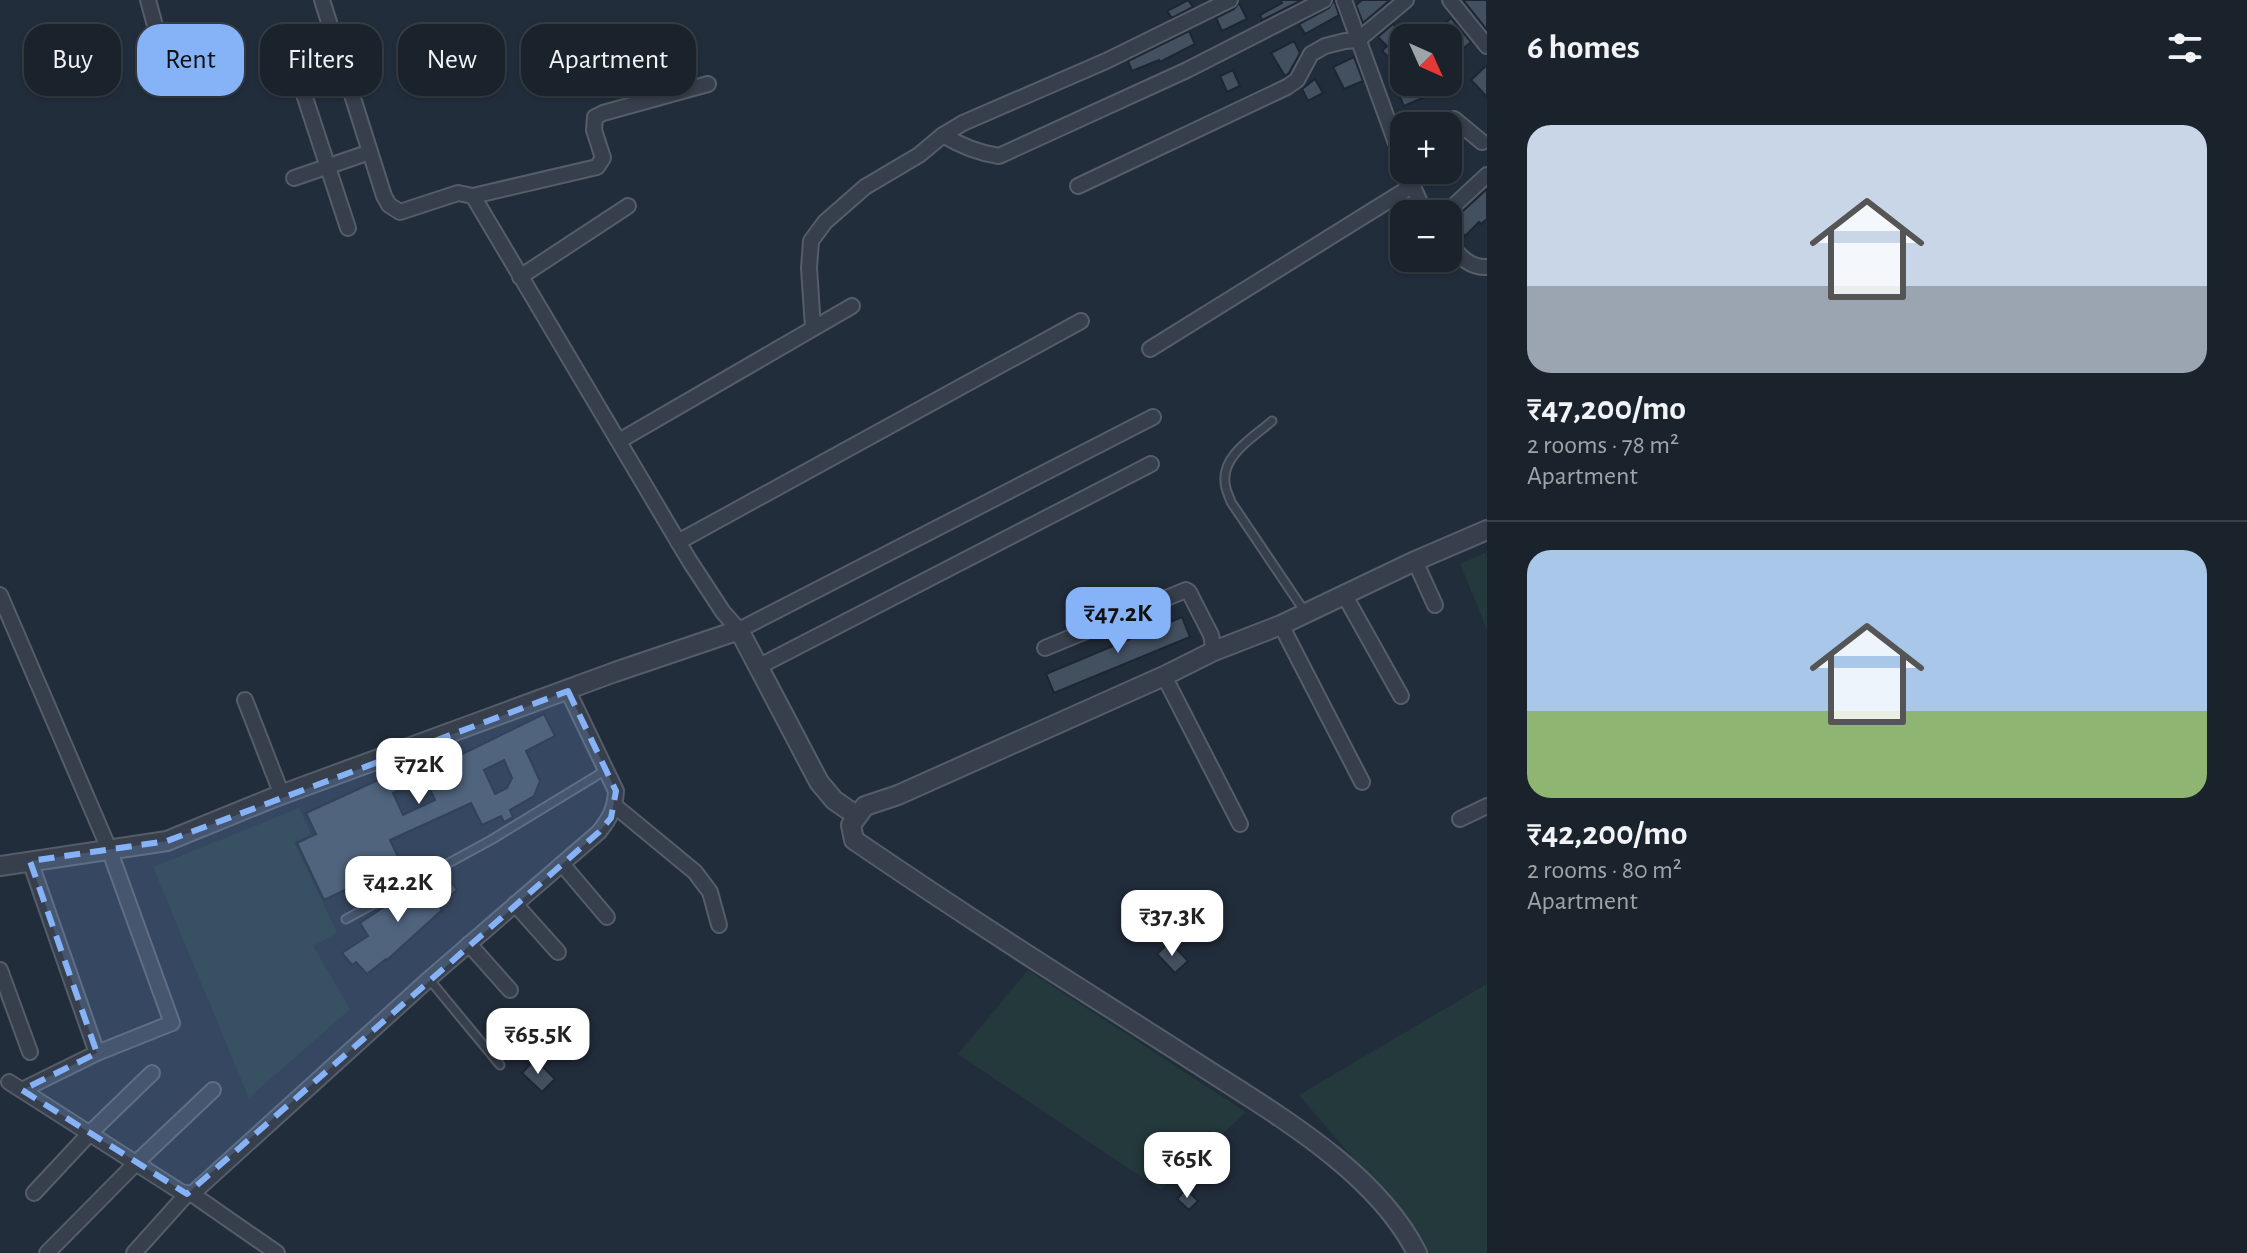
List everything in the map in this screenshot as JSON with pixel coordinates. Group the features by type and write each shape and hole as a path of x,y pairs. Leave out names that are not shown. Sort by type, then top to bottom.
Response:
{"street":[{"path":"148,0 155,24"},
{"path":"322,0 384,196 400,212 458,193 473,196 597,167 603,158 594,130 595,117 708,84"},
{"path":"813,328 809,268 811,241 825,222 865,187 919,155 963,123 1106,61 1230,0"},
{"path":"943,135 983,154 999,156 1187,70 1324,0"},
{"path":"1344,0 1390,126"},
{"path":"1078,186 1287,87 1297,80 1311,54 1325,46 1358,40 1406,0"},
{"path":"1450,0 1487,46"},
{"path":"305,96 348,228"},
{"path":"1462,126 1482,142"},
{"path":"294,178 370,152"},
{"path":"1460,200 1487,175"},
{"path":"1150,349 1412,186 1418,200"},
{"path":"473,196 678,542 723,612 739,630 819,782 834,800 857,816"},
{"path":"520,277 628,206"},
{"path":"1462,259 1487,267"},
{"path":"619,441 852,306"},
{"path":"678,542 1081,321"},
{"path":"0,866 167,841 282,795 615,672 739,630 1153,417"},
{"path":"760,666 1151,464"},
{"path":"1417,1253 1396,1221 1371,1192 1315,1142 854,840 851,825 865,806 898,795 1487,530"},
{"path":"1415,561 1435,605"},
{"path":"1045,648 1186,590 1211,635 1214,651"},
{"path":"0,595 109,849 172,1023 16,1086 190,1194 277,1253"},
{"path":"1345,596 1401,696"},
{"path":"1281,625 1362,782"},
{"path":"1164,676 1240,824"},
{"path":"134,1253 190,1194 429,979 599,832 611,818 616,791 568,691"},
{"path":"245,700 282,795"},
{"path":"615,806 695,872 710,892 719,925"},
{"path":"1460,819 1486,810"},
{"path":"30,861 97,1053"},
{"path":"562,864 607,917"},
{"path":"515,904 558,952"},
{"path":"469,944 510,990"},
{"path":"0,970 30,1052"},
{"path":"34,1193 152,1073"},
{"path":"47,1253 213,1090"}],"lane":[{"path":"1272,421 1232,457 1226,469 1225,484 1231,502 1305,612"},
{"path":"346,919 491,840 606,770"},
{"path":"429,979 500,1065"}],"highlighted area":[{"path":"568,691 616,791 611,818 599,832 187,1194 22,1090 97,1053 30,861 167,841"}],"green space":[{"path":"1487,552 1487,629 1460,564"},
{"path":"299,808 311,834 294,842 337,933 313,946 350,1009 249,1098 153,867"},
{"path":"1028,970 1246,1112 1161,1190 958,1054"},
{"path":"1487,984 1487,1253 1428,1253 1299,1095"}],"building":[{"path":"1188,0 1193,7 1172,18 1167,11"},
{"path":"1280,0 1302,0 1262,20 1260,15 1282,3"},
{"path":"1334,0 1339,15 1305,34 1299,24 1329,8"},
{"path":"1362,0 1390,0 1363,23 1356,5"},
{"path":"1463,0 1487,0 1487,30"},
{"path":"1239,3 1247,19 1222,31 1216,18"},
{"path":"1390,27 1390,58 1382,51 1387,46 1378,37"},
{"path":"1189,31 1195,44 1160,62 1132,71 1128,61"},
{"path":"1462,31 1471,42 1462,50"},
{"path":"1294,41 1300,53 1285,76 1271,53"},
{"path":"1354,57 1363,81 1344,89 1333,67"},
{"path":"1487,65 1487,97 1471,80"},
{"path":"1233,70 1240,86 1227,92 1220,76"},
{"path":"1315,79 1323,93 1308,101 1302,89"},
{"path":"1399,96 1427,96 1404,106"},
{"path":"1487,189 1487,219 1481,224 1479,222 1465,236 1462,233 1462,212"},
{"path":"1182,617 1190,637 1054,693 1046,674"},
{"path":"544,714 555,736 526,751 540,781 534,796 510,810 513,817 504,822 501,816 482,825 471,803 390,840 401,863 324,900 297,843 316,834 306,813 435,754 440,765","holes":["504,760 512,778 507,788 495,794 484,770","425,778 435,800 403,815 393,793"]},
{"path":"449,879 457,890 439,906 442,910 367,974 356,962 352,965 342,953 368,936 360,923 430,880 441,887"},
{"path":"1170,942 1188,961 1175,973 1157,954"},
{"path":"535,1059 555,1079 542,1092 522,1073"},
{"path":"1186,1189 1198,1201 1189,1210 1177,1199"}]}
